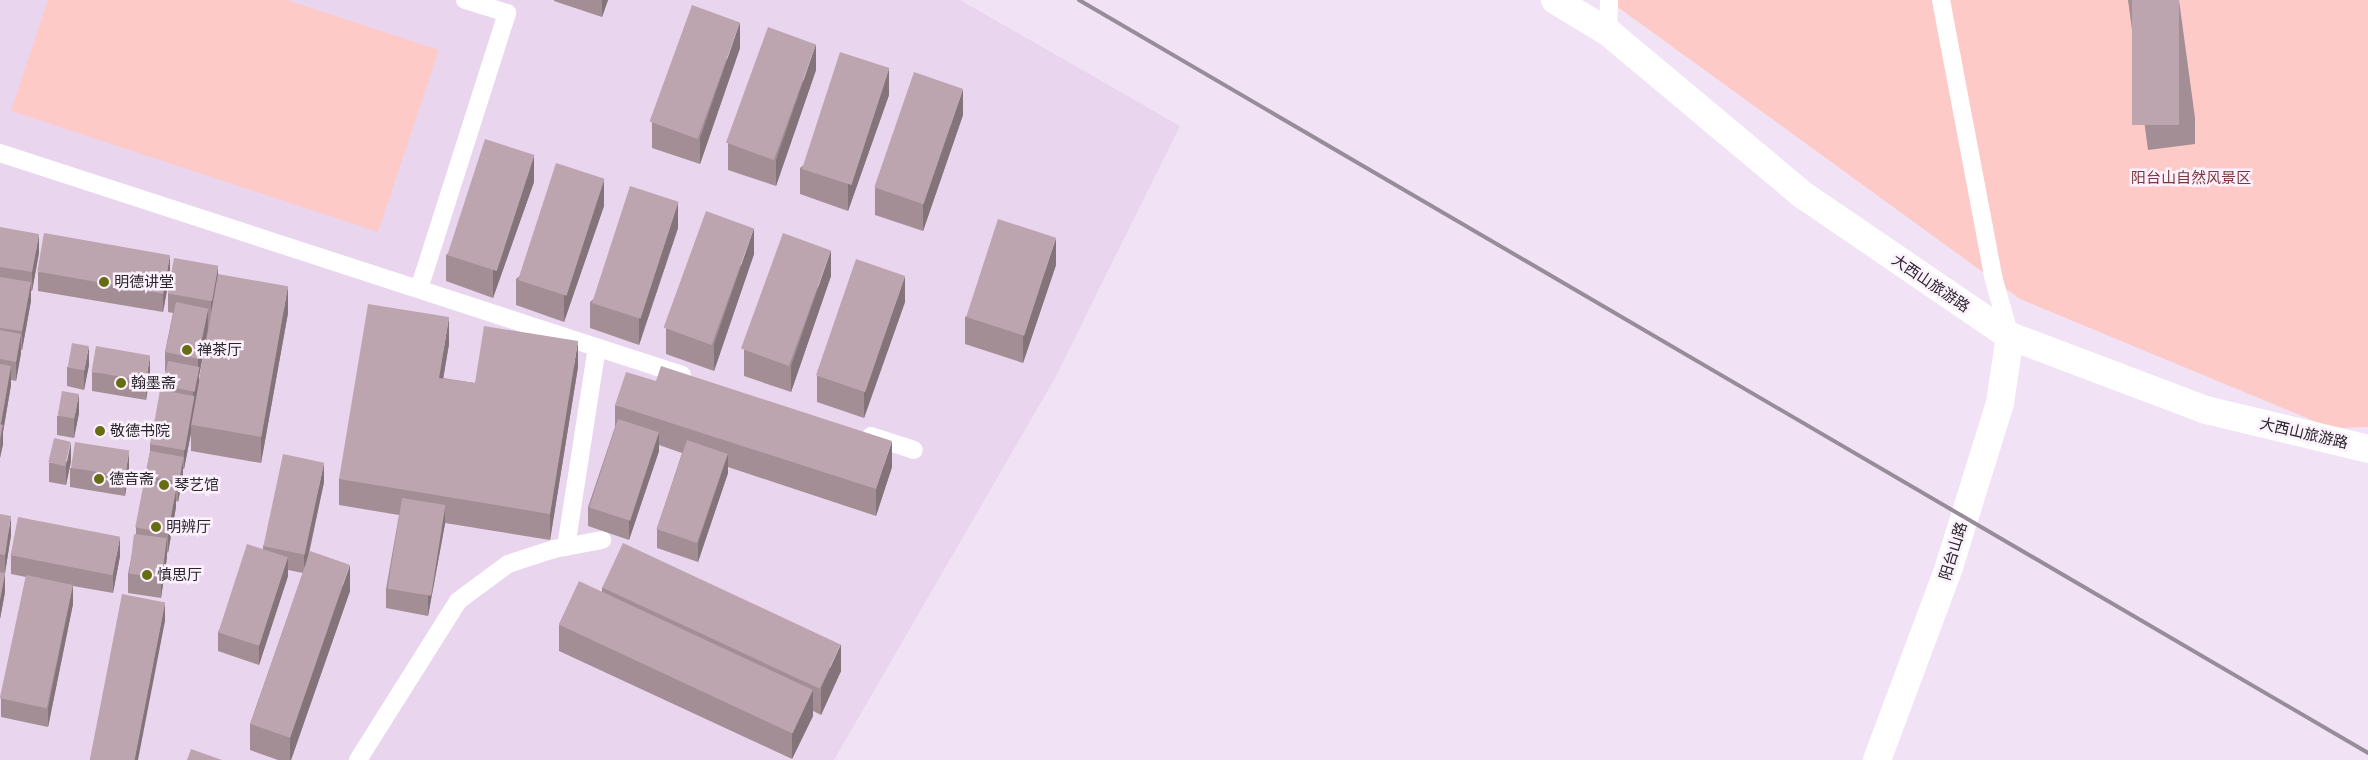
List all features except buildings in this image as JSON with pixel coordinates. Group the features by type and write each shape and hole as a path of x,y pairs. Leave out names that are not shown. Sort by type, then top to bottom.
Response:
{"street":[{"name":"大西山旅游路","path":"1555,0 1608,32 1803,195 2010,336 2206,410 2368,449"},
{"name":"阳台山路","path":"1876,760 1949,567 2000,403 2010,336"}],"lane":[{"path":"419,289 507,13 465,0"},
{"path":"1608,32 1609,0"},
{"path":"1942,0 1994,280 2010,336"},
{"path":"0,153 699,380"},
{"path":"566,547 596,347"},
{"path":"858,432 914,450"},
{"path":"358,760 458,601 508,564 566,547 602,540"}],"shaded area":[{"path":"0,0 960,0 1180,126 1055,378 834,760 0,760"}],"green space":[{"path":"48,0 287,0 439,50 378,232 11,111"},
{"name":"阳台山自然风景区","path":"1608,0 2368,0 2368,427 2331,428 2020,299"}],"railway":[{"path":"1079,0 2368,753"}],"place":[{"name":"明德讲堂","path":"104,282"},
{"name":"禅茶厅","path":"187,350"},
{"name":"翰墨斋","path":"121,383"},
{"name":"敬德书院","path":"100,431"},
{"name":"德音斋","path":"99,479"},
{"name":"琴艺馆","path":"164,485"},
{"name":"明辨厅","path":"156,527"},
{"name":"慎思厅","path":"147,575"}]}
